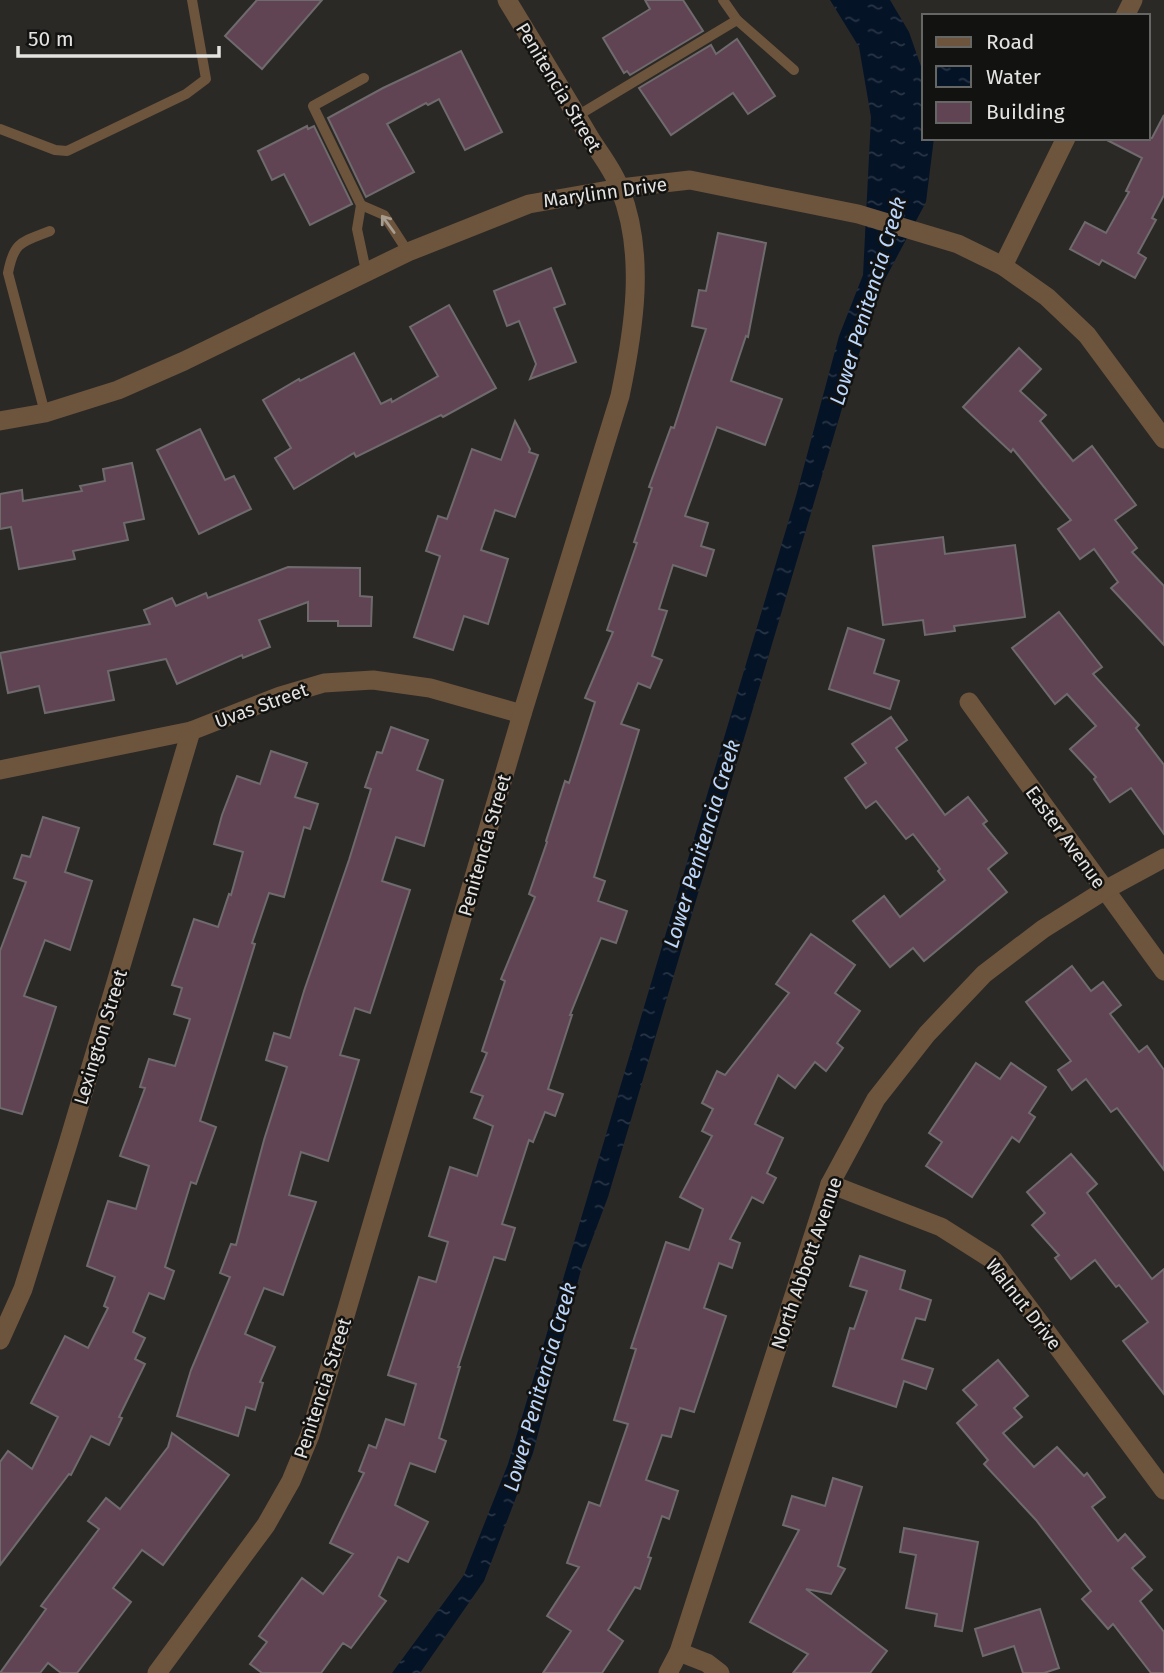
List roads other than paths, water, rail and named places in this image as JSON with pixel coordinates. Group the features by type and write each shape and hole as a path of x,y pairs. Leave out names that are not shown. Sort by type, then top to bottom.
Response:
{"street":[{"name":"Penitencia Street","path":"157,1673 266,1525 291,1481 310,1435 522,714 620,396 634,317 634,274 631,229 620,188 507,0"},
{"path":"1003,266 1065,140"},
{"name":"Marylinn Drive","path":"0,421 46,413 129,385 366,271 528,204 620,188 690,180 859,214 958,244 1003,266 1047,297 1087,335 1164,439"},
{"name":"Uvas Street","path":"0,770 191,731 291,692 324,683 373,680 430,688 522,714"},
{"name":"Easter Avenue","path":"969,702 1164,971"},
{"name":"Lexington Street","path":"0,1340 23,1289 191,731"},
{"name":"North Abbott Avenue","path":"668,1673 679,1652 830,1184 876,1099 927,1034 984,974 1043,929 1105,890 1164,858"},
{"name":"Walnut Drive","path":"830,1184 941,1227 993,1260 1164,1490"},
{"path":"679,1652 707,1663 720,1673"}],"lane":[{"path":"0,128 55,150 67,151 186,94 206,79 192,0"},
{"path":"723,0 737,20 794,70"},
{"path":"577,116 737,20"},
{"path":"363,78 313,106 361,205 357,229 366,271"},
{"path":"361,205 384,215 408,252"},
{"path":"46,413 8,272 12,254 22,242 50,231"}],"water":[{"name":"Lower Penitencia Creek","path":"830,0 890,0 909,32 922,69 922,140 934,140 926,202 883,283 851,378 608,1197 582,1266 533,1453 484,1581 420,1673 392,1673 464,1575 508,1464 796,496 839,336 863,275 871,117 859,47"}]}
